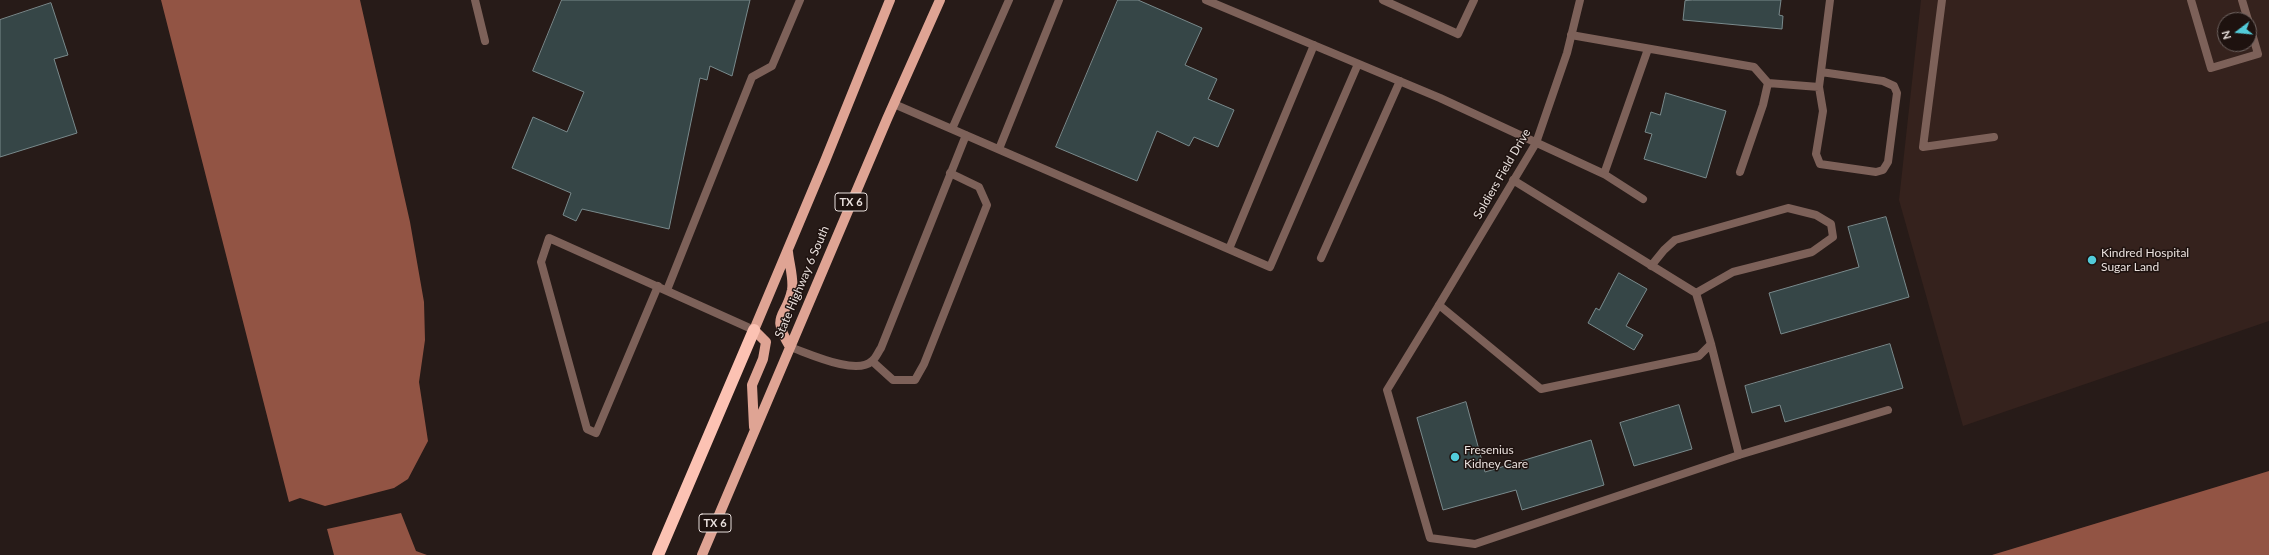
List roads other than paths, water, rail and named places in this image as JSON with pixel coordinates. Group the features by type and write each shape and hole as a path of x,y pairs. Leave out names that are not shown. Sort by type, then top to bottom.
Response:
{"highway":[{"path":"658,555 754,330"}],"main road":[{"path":"754,431 752,385 763,359 766,342 754,330 890,0"},
{"name":"State Highway 6 South","path":"702,555 894,104 940,0"},
{"path":"787,250 792,289 780,317 780,330 790,347"}],"street":[{"path":"475,0 485,41"},
{"path":"667,290 752,76 772,66 800,0"},
{"path":"952,129 1009,0"},
{"path":"999,149 1059,0"},
{"path":"1206,0 1400,81 1604,174 1643,199"},
{"path":"1383,0 1458,34 1474,0"},
{"name":"Soldiers Field Drive","path":"1580,0 1571,35 1536,143 1386,390 1430,538 1475,544 1739,455"},
{"path":"1821,72 1883,80 1894,86 1897,93 1888,162 1883,170 1876,172 1820,164 1816,154 1823,111 1819,87 1830,0"},
{"path":"1942,0 1923,147 1994,137"},
{"path":"2191,0 2211,68 2258,54 2257,50"},
{"path":"2242,0 2246,12"},
{"path":"1571,35 1754,66 1768,83 1819,87"},
{"path":"1229,249 1314,45"},
{"path":"1604,174 1648,49"},
{"path":"894,104 1270,267 1358,64"},
{"path":"1321,258 1400,81"},
{"path":"1740,172 1763,105 1768,83"},
{"path":"790,347 842,365 858,366 872,362 881,348 966,135"},
{"path":"872,362 894,380 914,380 924,364 987,205 978,187 950,173"},
{"path":"1513,180 1696,293 1711,344 1739,455 1888,410"},
{"path":"1651,266 1664,250 1675,240 1788,208 1816,215 1831,224 1833,237 1812,252 1733,272 1696,293"},
{"path":"658,286 596,432 587,429 541,262 549,238 658,286 667,290 754,330"},
{"path":"1439,304 1541,388 1699,356 1711,344"}],"place":[{"name":"Kindred Hospital Sugar Land","path":"2092,260"},
{"name":"Fresenius Kidney Care","path":"1455,457"}]}
